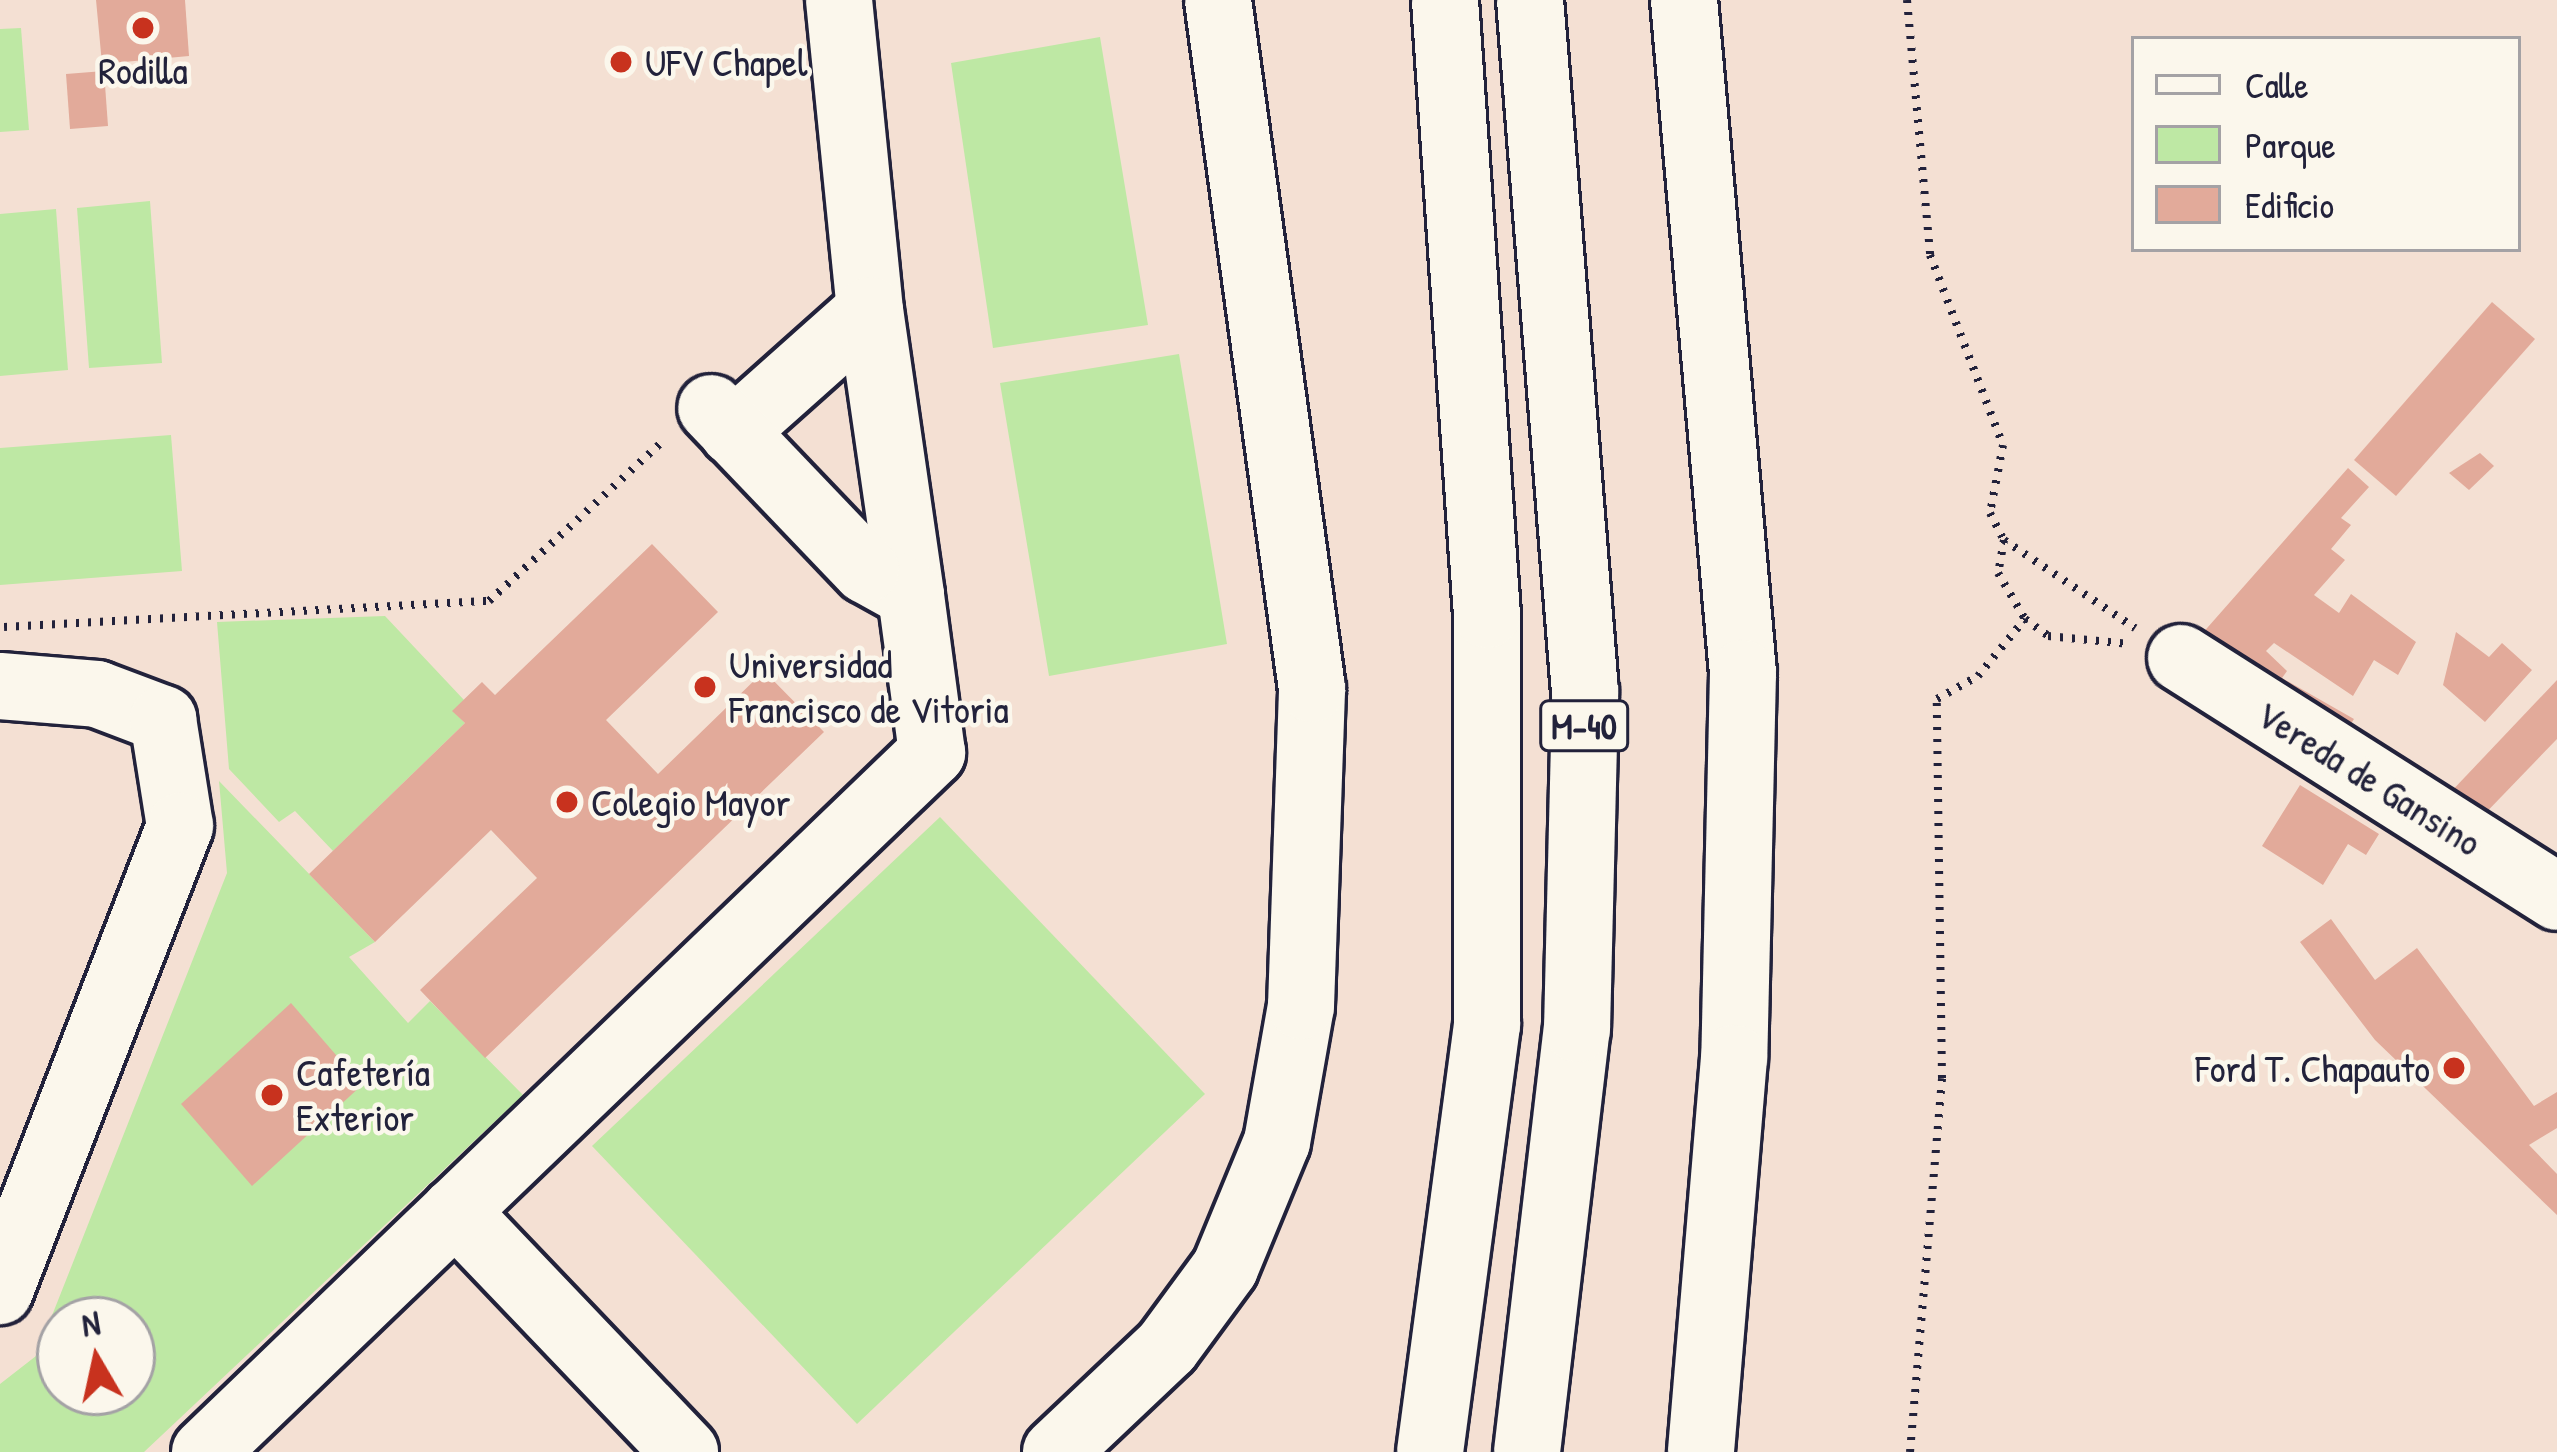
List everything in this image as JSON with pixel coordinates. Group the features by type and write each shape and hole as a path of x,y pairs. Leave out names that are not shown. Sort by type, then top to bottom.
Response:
{"main road":[{"path":"206,1452 921,771 933,730 870,310 839,0"},
{"path":"1056,1452 1167,1347 1225,1268 1277,1142 1301,1006 1312,688 1218,0"},
{"path":"1430,1452 1487,1025 1486,615 1445,0"},
{"name":"M-40","path":"1527,1452 1577,1029 1586,692 1530,0"},
{"path":"1684,0 1743,673 1733,1058 1705,1338 1701,1452"},
{"path":"870,310 696,436 866,570 910,595"},
{"name":"Vereda de Gansino","path":"2181,658 2557,897"},
{"path":"0,686 97,694 164,719 180,826 0,1292"},
{"path":"442,1223 644,1452"},
{"path":"442,1223 685,1452"},
{"path":"1679,1452 1705,1338"}],"path":[{"path":"1907,0 1930,255 2003,445 1990,513 2004,540 2155,641 2100,648 2048,636 2025,619 1998,573 2004,540"},
{"path":"0,627 489,601 696,436"},
{"path":"1910,1452 1942,1056 1937,699 1978,676 2025,619"}],"green space":[{"path":"21,28 29,130 0,132 0,29"},
{"path":"1100,37 1148,325 993,348 951,63"},
{"path":"150,201 162,363 89,368 77,208"},
{"path":"56,209 68,370 0,376 0,214"},
{"path":"1179,354 1227,644 1049,676 1000,383"},
{"path":"171,435 182,571 0,585 0,448"},
{"path":"385,616 464,700 453,711 465,723 333,851 295,811 279,822 229,769 217,622"},
{"path":"219,781 375,942 349,957 408,1023 430,1001 523,1095 144,1452 0,1452 0,1384 36,1356 36,1416 156,1416 156,1296 60,1296 227,873"},
{"path":"940,817 1205,1094 857,1424 592,1146"}],"building":[{"name":"Rodilla","path":"96,0 185,0 189,56 102,64"},
{"path":"104,71 108,126 70,129 66,74"},
{"path":"2492,302 2535,339 2396,496 2354,460"},
{"path":"2480,453 2494,466 2469,490 2449,473"},
{"path":"2348,468 2369,487 2341,518 2351,525 2331,549 2345,560 2314,595 2339,613 2351,594 2416,642 2398,675 2374,660 2353,696 2274,643 2266,651 2287,671 2282,678 2354,719 2341,739 2193,644"},
{"name":"Colegio Mayor","path":"652,544 718,612 606,720 658,774 764,671 824,732 485,1058 420,990 537,878 491,830 375,942 309,874 465,723 452,711 482,682 495,695"},
{"path":"2456,632 2489,657 2502,643 2532,670 2485,722 2443,685"},
{"path":"2557,680 2557,739 2475,824 2447,796"},
{"path":"2300,785 2379,834 2366,855 2348,844 2323,885 2262,846"},
{"path":"2331,919 2375,980 2417,948 2534,1106 2557,1092 2557,1128 2529,1145 2557,1174 2557,1215 2375,1040 2300,942"},
{"name":"Cafetería Exterior","path":"291,1003 362,1085 252,1186 181,1104"}],"place":[{"name":"Rodilla","path":"143,28"},
{"name":"UFV Chapel","path":"621,62"},
{"name":"Universidad Francisco de Vitoria","path":"705,687"},
{"name":"Colegio Mayor","path":"567,802"},
{"name":"Ford T. Chapauto","path":"2454,1068"},
{"name":"Cafetería Exterior","path":"272,1095"}]}
